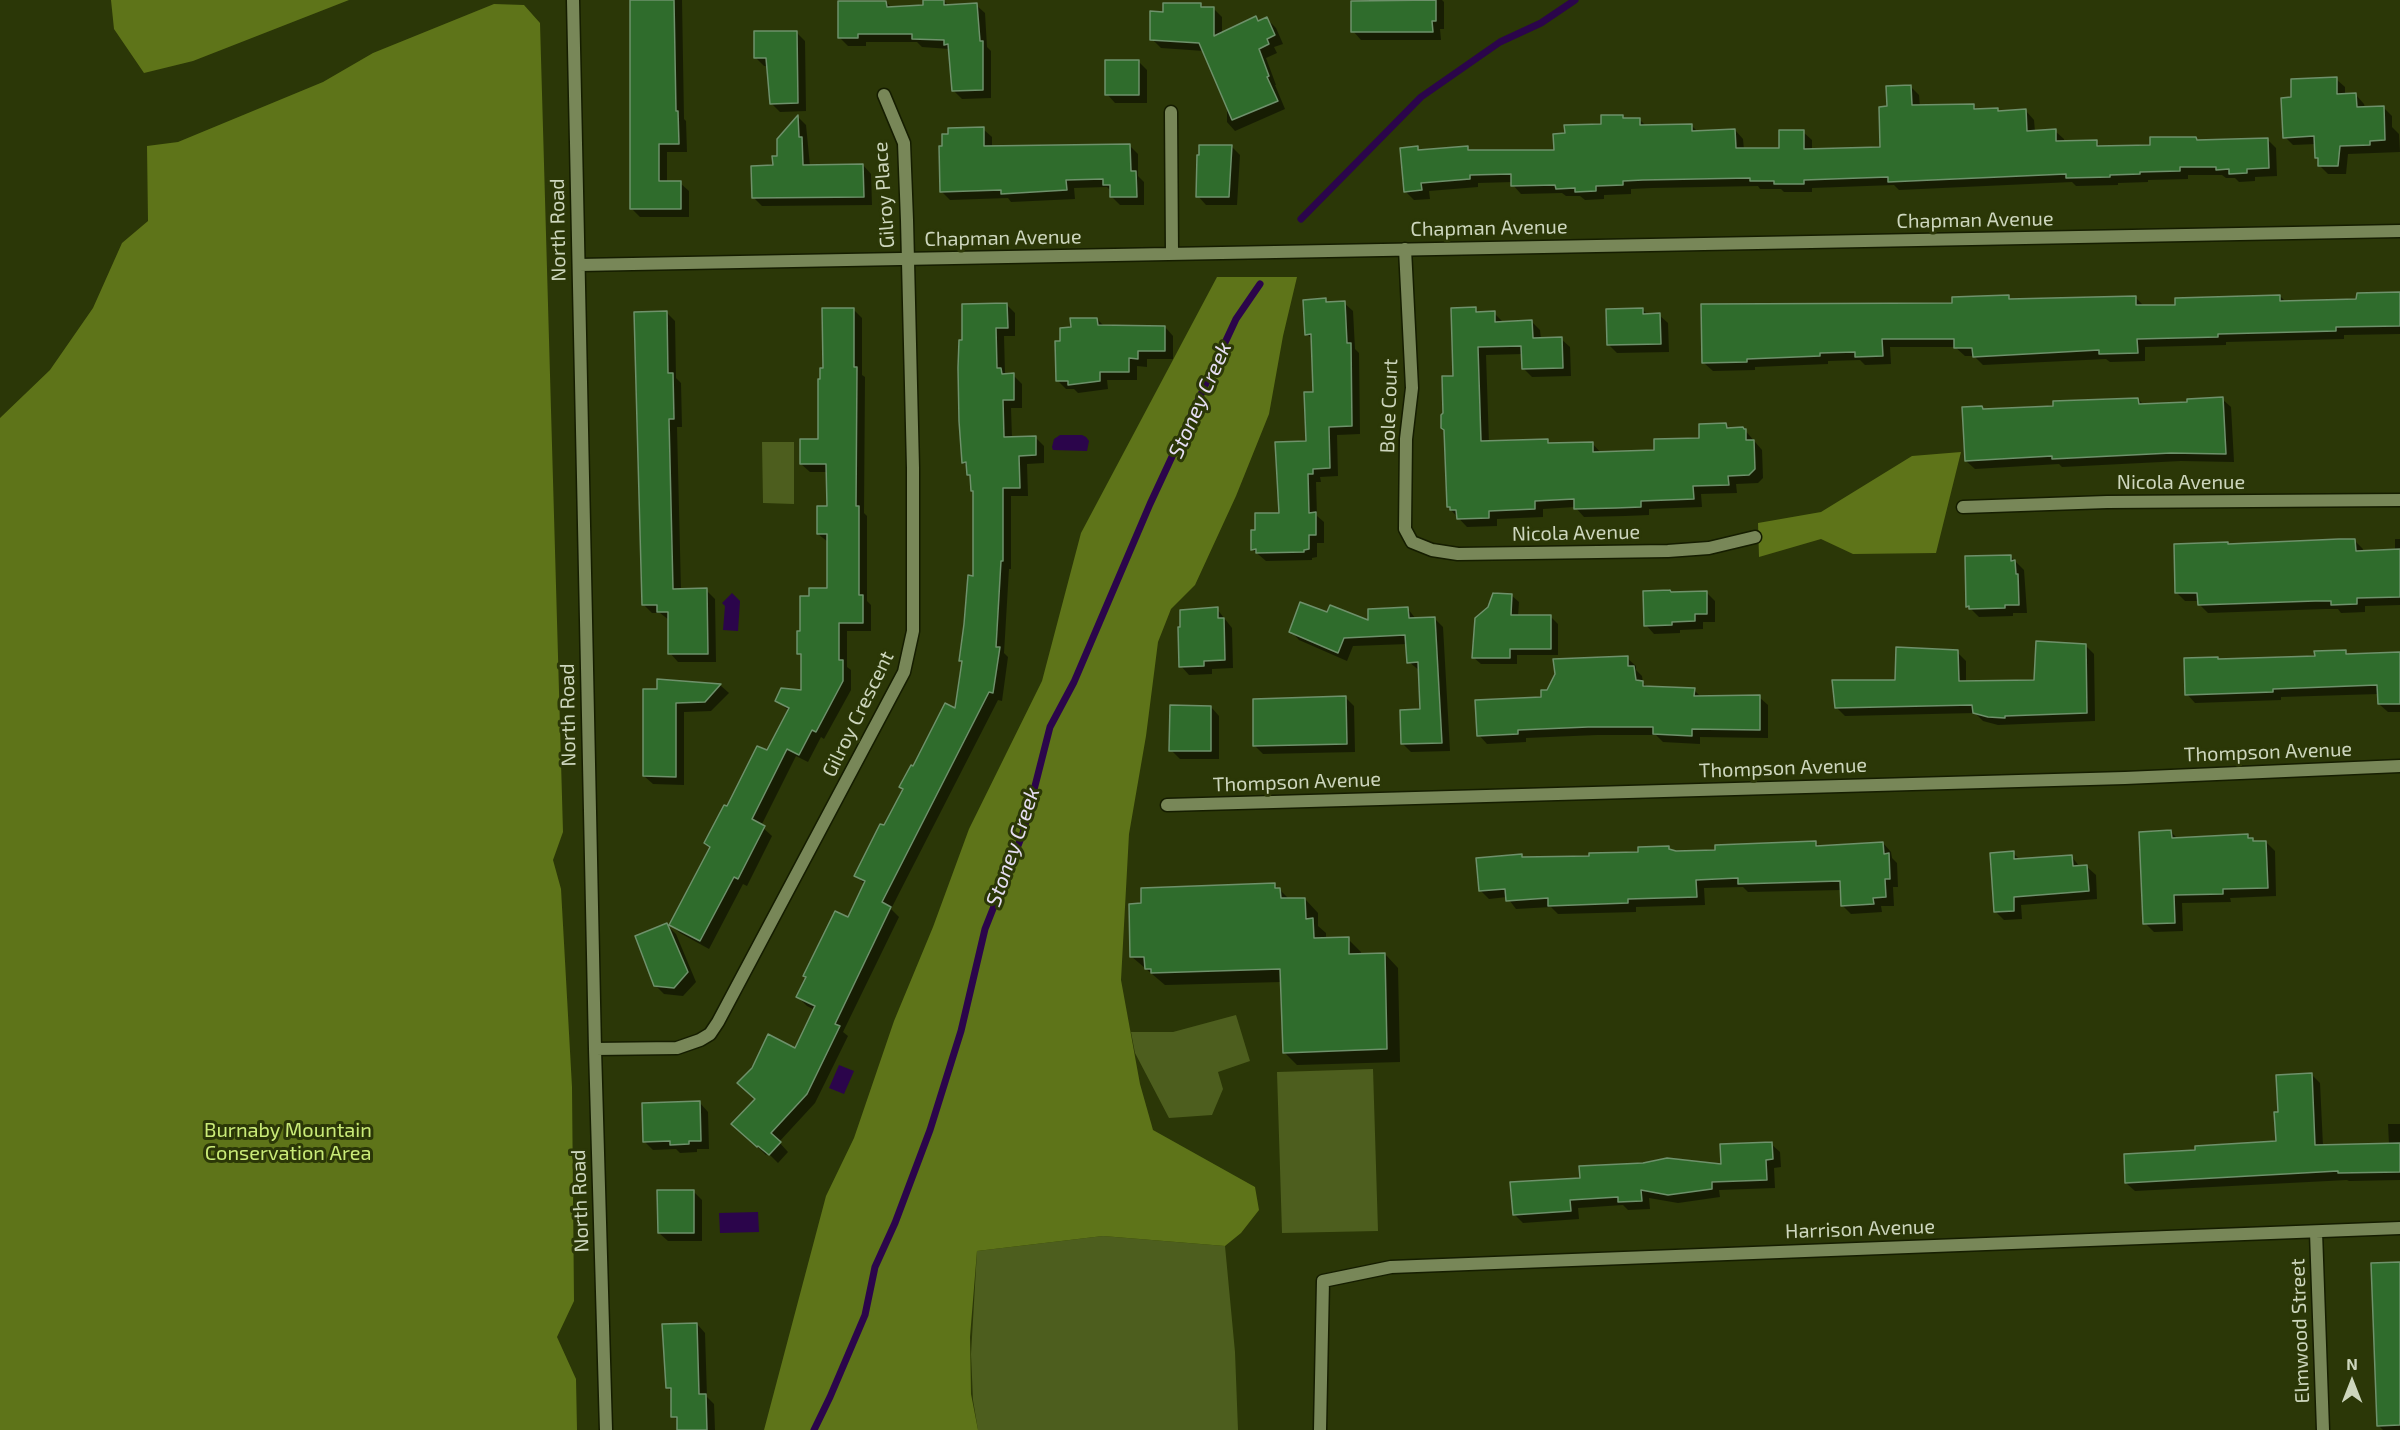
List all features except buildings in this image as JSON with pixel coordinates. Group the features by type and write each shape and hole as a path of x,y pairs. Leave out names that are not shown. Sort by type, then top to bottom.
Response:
{"street":[{"name":"North Road","path":"573,0 595,1049 606,1430"},
{"name":"Gilroy Place","path":"884,95 904,143 908,260"},
{"path":"1171,112 1172,253"},
{"name":"Chapman Avenue","path":"579,265 2400,231"},
{"name":"Bole Court","path":"1405,249 1412,387 1406,439 1405,529"},
{"name":"Gilroy Crescent","path":"595,1049 677,1048 700,1041 710,1034 904,672 913,631 913,468 908,260"},
{"name":"Nicola Avenue","path":"1963,507 2107,502 2400,500"},
{"name":"Nicola Avenue","path":"1405,529 1412,542 1432,550 1458,554 1668,551 1709,548 1755,537"},
{"name":"Thompson Avenue","path":"1167,805 2125,778 2400,766"},
{"name":"Harrison Avenue","path":"1320,1430 1323,1281 1392,1267 2400,1228"},
{"name":"Elmwood Street","path":"2316,1232 2323,1430"}],"green space":[{"path":"111,0 349,0 193,61 144,73 114,29"},
{"name":"Burnaby Mountain Conservation Area","path":"494,4 524,5 540,23 563,832 553,860 561,889 572,1087 574,1301 557,1337 576,1379 577,1430 0,1430 0,418 50,370 93,308 122,243 148,221 147,146 178,142 323,82 373,53"},
{"path":"1217,277 1297,277 1283,336 1269,414 1236,496 1195,585 1171,609 1158,642 1146,736 1129,834 1121,980 1140,1084 1153,1130 1255,1187 1259,1210 1241,1233 1225,1246 1103,1236 977,1251 970,1337 971,1394 978,1430 764,1430 826,1196 854,1138 894,1021 933,927 969,829 1042,681 1081,533"},
{"path":"762,442 794,442 794,504 763,503"},
{"path":"1961,452 1936,553 1853,554 1821,539 1759,557 1758,523 1821,512 1912,456"},
{"path":"1236,1015 1250,1061 1218,1072 1223,1089 1212,1115 1169,1118 1135,1053 1131,1032 1173,1032"},
{"path":"1373,1069 1378,1231 1282,1233 1277,1072"},
{"path":"1103,1236 1225,1246 1235,1352 1238,1430 978,1430 973,1400 971,1354 977,1251"}],"shaded area":[{"path":"1060,435 1086,437 1089,441 1087,451 1053,450 1054,439"},
{"path":"732,593 740,601 738,631 723,630 725,606 722,603"},
{"path":"839,1065 854,1071 844,1094 829,1088"},
{"path":"758,1212 759,1232 720,1233 719,1213"}],"waterway":[{"name":"Stoney Creek","path":"1301,219 1421,97 1500,42 1541,23 1575,0"},
{"name":"Stoney Creek","path":"814,1430 865,1315 875,1267 895,1223 930,1130 961,1031 985,929 1023,833 1050,727 1074,682 1150,504 1236,319 1260,284"}]}
